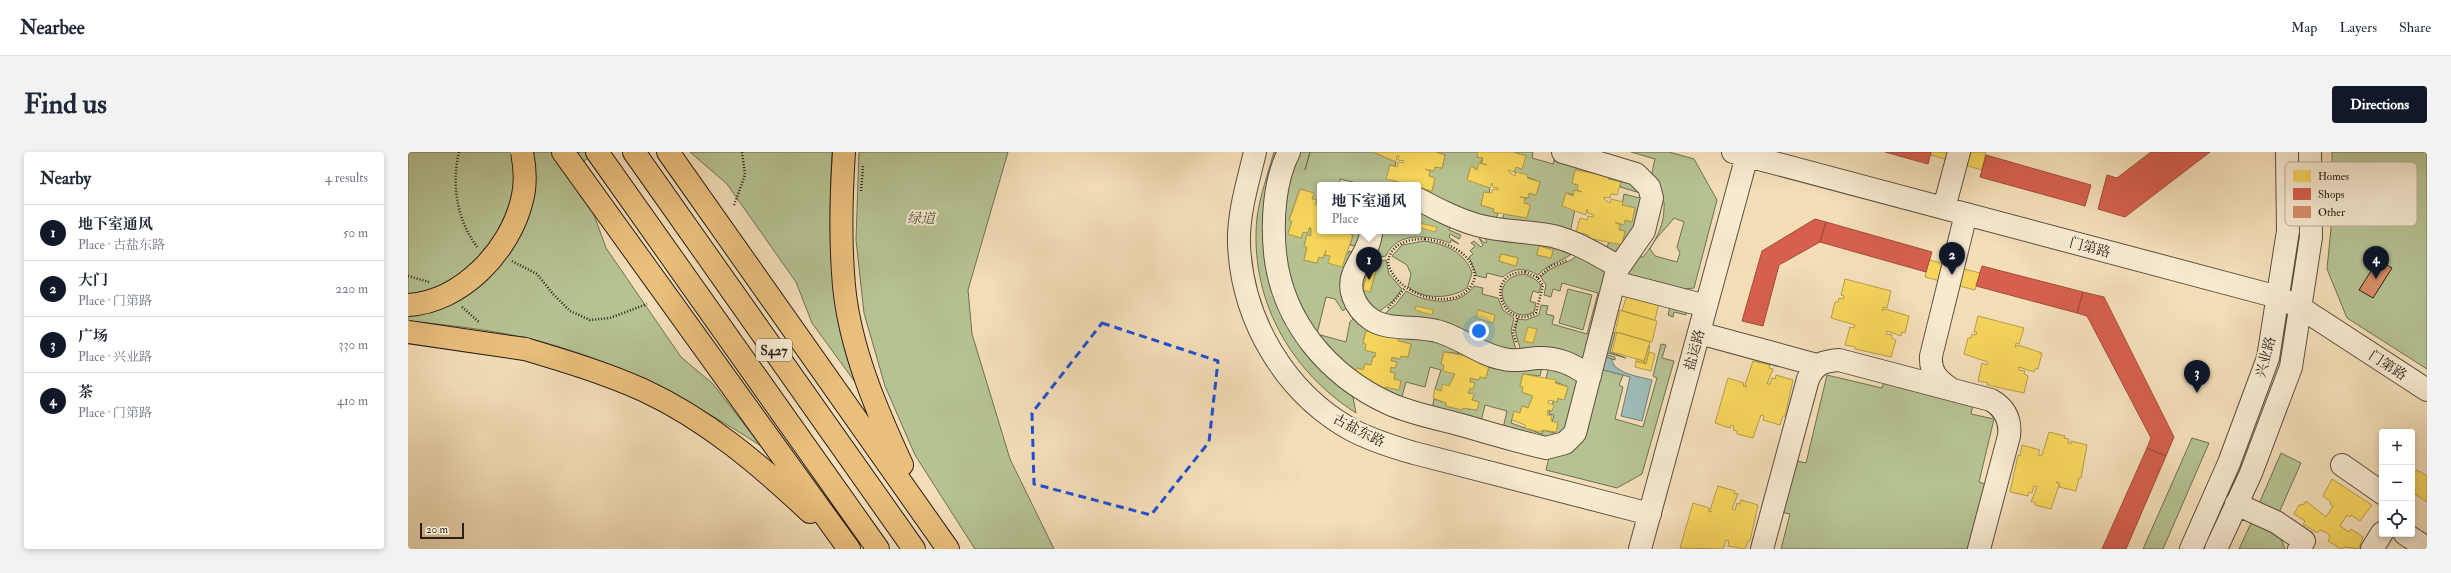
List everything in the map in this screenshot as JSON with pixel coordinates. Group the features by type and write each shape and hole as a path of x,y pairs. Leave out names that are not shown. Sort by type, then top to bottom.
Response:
{"highway":[{"path":"408,305 423,304 450,294 475,276 494,255 511,229 522,200 525,169 522,152"},
{"path":"563,152 849,548"},
{"name":"S427","path":"597,152 878,549"},
{"name":"S427","path":"634,152 914,549"},
{"path":"668,152 948,549"},
{"path":"844,152 841,212 844,287 855,343 875,403 926,516"},
{"path":"408,332 525,349 591,369 644,391 695,418 740,451 786,490 849,548"}],"street":[{"name":"古盐东路","path":"1255,152 1242,214 1239,244 1248,299 1271,353 1286,375 1305,394 1326,413 1352,430 1378,442 1414,453 1650,514"},
{"path":"1289,152 1278,190 1274,211 1274,243 1280,279 1290,310 1300,328 1323,357 1349,381 1376,398 1409,411 1546,448 1565,443 1575,433 1617,275 1644,231 1652,198 1649,187 1644,180 1628,170 1563,152"},
{"path":"1944,208 1959,152"},
{"name":"兴业路","path":"2287,152 2287,162"},
{"name":"兴业路","path":"2310,152 2310,162"},
{"name":"盐运路","path":"1640,549 1706,306 1742,153"},
{"name":"门第路","path":"1742,153 2278,297 2301,308 2427,390"},
{"path":"1421,200 1452,216 1477,225 1510,232 1540,234 1580,245 1617,275 1706,306"},
{"path":"1951,389 1939,382 1934,374 1931,356 1966,214"},
{"name":"兴业路","path":"2191,549 2229,463 2268,358 2288,226"},
{"name":"兴业路","path":"2216,549 2236,504 2291,366 2301,308 2311,237 2311,226"},
{"path":"1371,234 1370,243 1354,268 1352,280 1353,296 1358,305 1371,320 1388,326 1409,326 1436,330 1462,340 1494,357 1519,360 1560,359 1590,376"},
{"path":"1699,333 1818,365"},
{"path":"1900,375 1916,372 1931,356"},
{"path":"1762,549 1806,386 1813,368 1818,365 1839,360 1991,400 2003,410 2009,421 2009,436 1979,549"},
{"path":"2342,465 2379,491"},
{"path":"2236,504 2276,522 2304,541 2299,549"},
{"path":"2372,549 2380,537"},
{"path":"2410,537 2427,548"}],"path":[{"path":"459,152 456,171 459,213 470,238 480,251"},
{"path":"734,205 742,188 745,174 742,152"},
{"path":"1425,239 1447,244 1466,257 1474,273 1473,282 1469,289 1453,298 1440,299 1428,297 1405,288 1391,274 1388,262 1392,252 1407,241 1425,239"},
{"path":"1538,278 1547,268 1572,258 1580,245"},
{"path":"511,260 538,274 553,294 570,311 590,320 610,318 647,304"},
{"path":"1525,272 1538,278 1543,285 1536,313 1525,317 1518,316 1508,311 1503,304 1500,294 1502,283 1507,277 1516,273 1525,272"},
{"path":"1371,320 1391,306 1405,288"},
{"path":"1518,316 1513,332 1518,348 1519,360"}],"highlighted area":[{"path":"1102,323 1218,361 1209,442 1151,515 1034,484 1032,413"}],"green space":[{"path":"408,152 597,152 567,173 589,201 606,248 681,357 713,384 761,446 679,397 622,370 592,358 531,339 470,328 408,321"},
{"path":"690,152 832,152 830,244 834,290 842,341 855,382 812,323 796,282 727,184"},
{"name":"绿道","path":"859,152 1008,152 968,290 972,334 1010,459 1054,549 975,549 915,455 885,386 864,313 856,240"},
{"path":"1274,152 1283,152 1273,272 1351,387 1356,413 1332,396 1311,376 1293,353 1278,329 1267,303 1260,276 1256,247 1257,217 1262,193"},
{"path":"1294,152 1373,152 1396,162 1395,166 1390,165 1387,178 1399,182 1353,182 1340,179 1340,182 1317,182 1317,203 1315,205 1316,201 1312,199 1313,193 1300,189 1289,220 1292,221 1288,234 1301,238 1303,232 1308,233 1309,228 1311,228 1311,236 1307,235 1304,246 1307,247 1304,260 1317,263 1319,257 1323,258 1326,250 1325,255 1348,254 1349,251 1357,253 1347,307 1343,311 1335,299 1326,297 1317,334 1346,342 1350,322 1354,318 1379,334 1366,331 1363,343 1366,344 1365,350 1376,353 1375,357 1373,357 1371,365 1365,364 1363,370 1357,368 1382,384 1399,389 1401,381 1394,379 1395,373 1390,372 1391,367 1395,368 1397,362 1391,361 1392,357 1400,359 1401,356 1408,357 1411,344 1398,341 1399,337 1391,329 1463,347 1462,354 1444,352 1441,364 1444,365 1443,370 1455,374 1449,386 1441,391 1435,389 1441,370 1430,367 1425,387 1406,382 1400,404 1354,380 1303,324 1278,238"},
{"path":"1435,152 1478,152 1477,157 1483,158 1477,170 1471,166 1467,179 1490,188 1489,193 1484,192 1481,205 1494,209 1493,212 1498,213 1494,224 1421,191 1421,188 1432,191 1435,178 1429,176 1430,171 1425,169 1433,171 1435,167 1442,168 1445,155"},
{"path":"1513,152 1533,152 1532,158 1553,164 1556,154 1623,173 1647,195 1620,187 1621,182 1608,179 1609,176 1575,170 1572,183 1578,185 1582,192 1574,190 1573,195 1566,193 1562,206 1575,209 1569,238 1501,223 1504,214 1527,218 1530,205 1524,203 1525,198 1520,197 1528,198 1529,193 1536,195 1540,182 1514,172 1516,167 1522,169 1525,156"},
{"path":"1631,152 1669,152 1694,159 1717,200 1694,288 1685,289 1624,273 1638,257 1643,257 1651,245 1650,249 1655,256 1677,262 1680,253 1677,247 1684,222 1674,218 1654,242 1661,225 1664,202 1655,192 1652,182 1652,171 1655,159"},
{"path":"2332,152 2427,152 2427,369 2347,318 2327,269 2331,226 2417,226 2417,162 2332,162"},
{"path":"1624,194 1647,200 1622,254 1605,255 1609,241 1622,244 1625,231 1619,230 1620,225 1615,222 1623,224 1625,220 1631,222 1635,208 1622,205"},
{"path":"1421,204 1450,227 1449,230 1461,235 1459,239 1450,234 1449,237 1459,244 1451,240 1450,243 1423,237 1405,239 1398,242 1391,248 1386,256 1374,258 1374,234 1421,234"},
{"path":"1350,234 1367,234 1364,248 1350,245 1353,235"},
{"path":"1483,235 1575,251 1566,258 1547,267 1538,275 1525,270 1516,270 1511,271 1503,277 1487,273 1486,278 1477,276 1469,257 1473,254 1470,251 1475,246 1471,243 1474,241 1481,247 1483,245 1479,238 1485,243 1487,242","holes":["1539,246 1553,250 1551,258 1537,255","1501,254 1518,258 1516,266 1499,261"]},
{"path":"1424,241 1439,244 1459,254 1469,266 1472,273 1467,288 1461,292 1446,296 1429,296 1414,291 1408,287 1411,274 1407,265 1392,256 1402,245"},
{"path":"1577,256 1610,272 1589,363 1521,353 1516,332 1516,324 1518,319 1526,320 1539,315 1541,305 1548,306 1546,314 1554,316 1552,324 1587,334 1598,293 1562,283 1560,291 1553,289 1551,297 1544,295 1546,285 1541,277 1554,267"},
{"path":"1386,260 1389,274 1402,289 1393,301 1376,314 1359,302 1364,265","holes":["1368,269 1376,271 1370,292 1363,289"]},
{"path":"1525,274 1535,279 1541,285 1539,293 1533,291 1530,301 1536,303 1534,312 1522,315 1517,314 1508,307 1505,303 1502,291 1505,283 1510,278"},
{"path":"1474,286 1483,288 1482,294 1498,298 1503,310 1514,318 1511,331 1517,354 1382,316 1396,304 1406,291 1423,298 1442,301 1460,298 1468,293","holes":["1478,310 1495,315 1493,322 1483,320"]},
{"path":"1568,289 1592,295 1583,330 1559,323"},
{"path":"1671,302 1687,310 1686,315 1674,312 1673,317 1668,315"},
{"path":"1607,330 1615,333 1610,352 1626,358 1601,351"},
{"path":"1661,344 1666,345 1662,358 1674,361 1642,474 1617,488 1546,470 1550,453 1559,451 1601,353 1615,357 1615,360 1603,356 1600,369 1623,375 1619,385 1623,387 1615,419 1643,427 1657,378 1653,376"},
{"path":"1543,362 1540,376 1523,374 1520,386 1523,387 1522,392 1533,396 1528,408 1522,406 1520,413 1514,411 1511,423 1542,434 1543,430 1555,433 1558,424 1552,422 1554,415 1549,414 1549,411 1552,411 1553,401 1557,402 1558,398 1564,400 1568,387 1546,378 1550,363 1584,382 1561,440 1502,433 1507,411 1485,405 1480,426 1432,409 1434,399 1446,403 1446,406 1462,410 1463,408 1477,410 1479,402 1472,400 1473,394 1468,393 1470,388 1473,389 1475,383 1470,382 1470,378 1478,380 1480,377 1486,378 1489,365"},
{"path":"1827,375 1882,388 1885,378 1974,401 1971,414 1994,419 1979,482 1988,485 1973,549 1781,549 1790,514 1780,512 1793,460 1806,463"},
{"path":"2192,438 2209,443 2163,549 2143,549"},
{"path":"2281,453 2301,463 2278,515 2258,506"},
{"path":"2252,521 2279,534 2285,549 2239,549"}],"water":[{"path":"1603,356 1612,359 1613,364 1617,368 1628,374 1652,380 1642,421 1621,416 1630,377 1600,369"}],"building: Homes":[{"path":"1373,152 1435,152 1445,155 1442,168 1435,167 1434,171 1425,169 1430,171 1429,176 1435,178 1432,191 1421,188 1421,182 1399,182 1386,179 1390,165 1397,167 1398,162 1403,163 1404,161 1398,160 1399,156 1397,156 1396,162"},
{"path":"1478,152 1513,152 1526,156 1522,169 1516,167 1514,172 1509,170 1509,172 1515,176 1516,172 1528,175 1527,178 1540,182 1536,195 1529,193 1528,198 1520,197 1525,198 1524,203 1530,205 1527,218 1493,212 1494,209 1481,205 1484,192 1491,193 1493,189 1498,190 1498,188 1493,187 1492,183 1490,188 1467,180 1471,166 1477,170 1479,163 1487,165 1482,163 1483,158 1477,157"},
{"path":"1931,152 1986,152 1982,170 1931,155"},
{"path":"1575,170 1609,176 1608,179 1621,182 1617,195 1611,194 1610,198 1604,197 1604,199 1610,203 1611,199 1623,202 1622,205 1635,208 1632,222 1625,220 1624,225 1615,222 1620,225 1619,230 1625,231 1622,245 1588,238 1589,235 1576,232 1580,218 1587,220 1588,216 1593,217 1594,215 1588,213 1587,209 1586,215 1562,206 1566,193 1573,196 1574,190 1582,192 1577,190 1578,185 1572,183"},
{"path":"1300,189 1314,193 1312,199 1317,200 1315,205 1317,200 1317,234 1353,235 1342,267 1328,263 1330,256 1325,255 1326,250 1323,258 1319,257 1317,263 1304,260 1307,247 1304,246 1307,235 1311,236 1311,228 1309,228 1308,233 1303,232 1301,238 1288,234 1292,221 1289,221"},
{"path":"1421,223 1437,227 1435,232 1421,228"},
{"path":"1539,246 1553,250 1551,258 1537,255"},
{"path":"1501,254 1518,258 1516,266 1499,261"},
{"path":"1929,260 1980,273 1975,290 1925,277"},
{"path":"1368,269 1376,271 1370,292 1363,290"},
{"path":"1845,279 1891,291 1887,308 1883,307 1882,311 1885,309 1909,316 1905,333 1902,332 1901,336 1887,331 1886,334 1892,335 1892,338 1896,340 1891,357 1855,349 1855,347 1845,345 1850,327 1854,328 1855,325 1831,318 1835,302 1838,302 1839,298 1843,299 1844,296 1841,295"},
{"path":"1628,291 1660,299 1655,320 1622,311"},
{"path":"1416,306 1433,310 1432,315 1415,310"},
{"path":"1478,310 1495,315 1493,323 1476,318"},
{"path":"1620,310 1657,321 1652,342 1615,332"},
{"path":"1978,316 2024,328 2019,344 2016,343 2015,347 2018,345 2042,353 2038,369 2035,369 2034,372 2019,367 2019,370 2025,371 2024,374 2028,376 2024,393 1987,385 1988,383 1978,381 1982,363 1987,365 1988,362 1964,354 1968,338 1971,338 1972,334 1976,335 1977,332 1974,332"},
{"path":"1528,327 1537,329 1533,343 1524,341"},
{"path":"1366,331 1399,337 1398,341 1411,344 1408,357 1401,356 1400,359 1392,357 1391,361 1397,362 1395,368 1391,367 1390,372 1395,373 1394,379 1401,381 1399,390 1385,387 1384,390 1355,377 1357,368 1363,370 1365,364 1371,365 1373,357 1375,357 1376,353 1365,350 1366,344 1363,343"},
{"path":"1617,332 1650,342 1644,361 1612,352"},
{"path":"1649,345 1650,346 1646,364 1644,363"},
{"path":"1444,352 1478,358 1476,361 1489,365 1486,378 1480,377 1479,380 1470,378 1470,382 1475,383 1473,389 1470,388 1468,393 1474,394 1472,400 1479,402 1477,410 1463,408 1462,410 1446,406 1446,403 1433,398 1435,389 1441,391 1443,384 1449,386 1455,374 1443,371 1444,365 1441,364"},
{"path":"1649,352 1655,354 1651,371 1635,367 1636,361 1646,364"},
{"path":"1637,359 1644,361 1644,363 1636,361"},
{"path":"1753,361 1770,365 1769,368 1773,369 1767,384 1770,384 1772,378 1775,379 1776,375 1793,380 1785,416 1783,416 1780,425 1763,420 1764,416 1761,415 1753,438 1737,434 1737,431 1733,430 1734,426 1731,425 1730,428 1715,423 1728,378 1744,383 1743,386 1747,387 1745,385"},
{"path":"1523,374 1556,380 1555,383 1568,387 1564,400 1558,398 1557,402 1549,400 1548,403 1554,405 1552,411 1548,410 1547,415 1552,416 1551,421 1558,423 1556,432 1542,430 1541,432 1525,428 1525,425 1512,420 1514,411 1520,413 1522,406 1528,408 1533,396 1522,392 1523,387 1520,386"},
{"path":"2049,432 2065,436 2064,438 2069,439 2068,443 2071,444 2071,441 2087,445 2081,478 2079,478 2076,491 2059,487 2060,483 2056,482 2059,485 2051,509 2035,505 2035,502 2031,502 2037,487 2034,486 2032,493 2029,492 2028,496 2010,492 2018,455 2020,456 2022,445 2040,450 2038,455 2042,455"},
{"path":"2417,470 2427,476 2427,502 2415,494 2415,472"},
{"path":"2332,479 2372,505 2360,521 2351,515 2350,517 2347,515 2340,526 2349,532 2351,529 2363,537 2359,549 2345,547 2341,549 2328,541 2330,537 2327,533 2320,530 2317,533 2303,524 2305,521 2294,514 2299,505 2304,504 2306,501 2326,517 2333,506 2330,504 2331,502 2323,496"},
{"path":"1718,486 1735,491 1734,493 1738,494 1732,509 1735,510 1737,503 1740,504 1741,500 1758,505 1750,541 1748,541 1745,549 1728,546 1729,541 1726,540 1723,549 1680,548 1693,503 1709,508 1708,511 1712,512 1710,510"}],"building: Shops":[{"path":"1885,152 1931,152 1928,164"},
{"path":"2151,152 2210,152 2125,217 2098,209 2107,175 2117,178"},
{"path":"1986,155 2091,185 2085,206 1980,177"},
{"path":"1815,219 1826,222 1820,242 1779,265 1763,326 1742,321 1762,251"},
{"path":"1826,222 1932,252 1926,272 1820,242"},
{"path":"1982,266 2083,292 2077,313 1976,286"},
{"path":"2083,292 2104,297 2174,437 2166,456 2147,448 2151,438 2087,316 2077,313"},
{"path":"2147,448 2166,456 2126,549 2102,549"}],"building: Other":[{"path":"2378,260 2392,268 2373,298 2359,290"}],"place":[{"name":"大门","path":"1952,275"},
{"name":"茶","path":"2376,279"},
{"name":"地下室通风","path":"1369,280"},
{"name":"广场","path":"2197,393"}]}
